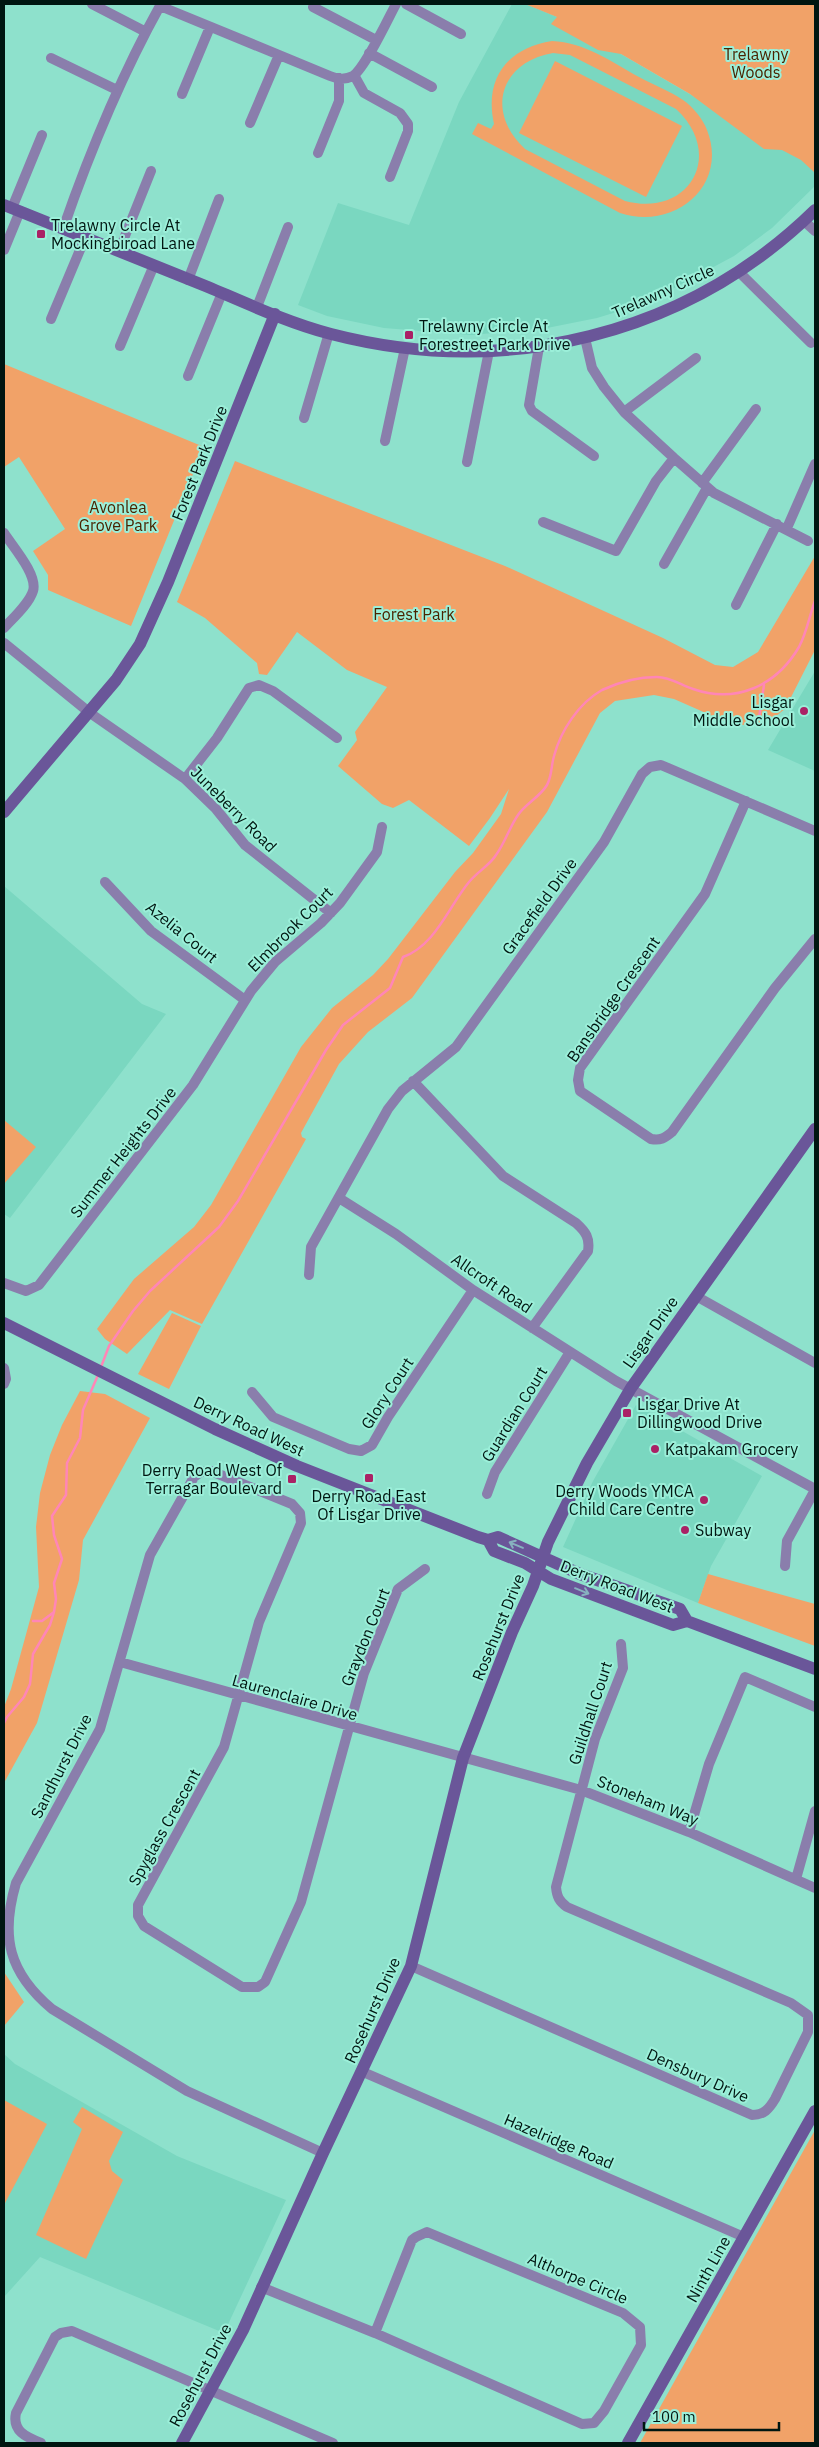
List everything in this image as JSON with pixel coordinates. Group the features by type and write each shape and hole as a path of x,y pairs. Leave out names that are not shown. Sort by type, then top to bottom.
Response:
{"street":[{"path":"92,4 146,32"},
{"path":"63,229 82,174 117,90 160,5 339,78 354,75 369,53 396,4"},
{"path":"406,4 461,34"},
{"path":"312,7 376,40"},
{"path":"182,94 210,27"},
{"path":"369,53 432,87"},
{"path":"250,123 279,55"},
{"path":"51,58 117,90"},
{"path":"354,75 364,93 400,113 408,124 408,131 390,177"},
{"path":"318,153 338,101 339,78"},
{"path":"4,250 12,208 42,135"},
{"path":"119,251 151,172"},
{"path":"188,280 219,199"},
{"name":"Trelawny Circle","path":"12,208 188,280 329,333 405,348 489,351 539,347 585,338 620,328 654,315 739,272 771,250 815,210"},
{"path":"804,221 815,232"},
{"path":"257,307 288,227"},
{"path":"51,319 85,238"},
{"path":"120,346 154,265"},
{"name":"Trelawny Circle","path":"739,272 810,343"},
{"path":"188,376 222,293"},
{"name":"Forest Park Drive","path":"4,812 90,713 124,669 147,630 276,314"},
{"path":"304,418 329,333"},
{"path":"585,338 595,374 624,412 704,486 808,541"},
{"path":"539,347 529,405 532,411 594,456"},
{"path":"385,441 405,348"},
{"path":"467,462 489,351"},
{"path":"624,412 696,358"},
{"path":"664,564 704,486 756,409"},
{"path":"543,522 616,551 656,481 674,458"},
{"path":"736,605 782,526 815,464"},
{"path":"4,533 28,569 34,583 29,598 4,628"},
{"name":"Juneberry Road","path":"4,644 90,713 185,780 216,809 244,845 331,913"},
{"path":"185,780 217,738 244,693 255,686 264,686 273,691 337,738"},
{"name":"Gracefield Drive","path":"309,1275 311,1247 388,1109 413,1081 456,1048 604,842 637,782 646,770 661,765 815,831"},
{"name":"Bansbridge Crescent","path":"746,801 705,894 580,1068 578,1080 580,1091 650,1139 658,1140 665,1138 672,1132 775,988 815,939"},
{"name":"Elmbrook Court","path":"245,1000 274,962 331,913 377,852 382,827"},
{"name":"Azelia Court","path":"105,882 151,931 245,1000"},
{"name":"Summer Heights Drive","path":"4,1283 21,1291 31,1290 38,1285 193,1085 245,1000"},
{"path":"413,1081 503,1176 586,1232 589,1241 588,1251 532,1328"},
{"name":"Lisgar Drive","path":"538,1570 587,1463 630,1388 815,1129"},
{"name":"Allcroft Road","path":"339,1198 402,1238 473,1290 570,1352 630,1388 815,1489"},
{"name":"Glory Court","path":"252,1392 273,1417 349,1449 361,1451 367,1449 473,1290"},
{"path":"696,1296 815,1363"},
{"name":"Derry Road West","path":"4,1323 215,1429 297,1466 381,1501 488,1540 498,1537 580,1574 680,1609 686,1621"},
{"name":"Guardian Court","path":"487,1494 495,1472 570,1352"},
{"path":"4,1368 6,1379 4,1384"},
{"name":"Sandhurst Drive","path":"237,1696 259,1622 301,1523 300,1513 292,1504 211,1471 201,1472 194,1477 150,1554 100,1729 16,1883 9,1903 8,1948 18,1971 32,1992 52,2009 187,2091 323,2153"},
{"path":"785,1566 787,1541 815,1489"},
{"name":"Derry Road West","path":"488,1540 494,1551 538,1570 551,1579 673,1626 686,1621 815,1669"},
{"name":"Graydon Court","path":"349,1727 364,1673 398,1589 425,1569"},
{"name":"Rosehurst Drive","path":"182,2443 243,2330 261,2287 411,1966 464,1758 538,1570"},
{"name":"Guildhall Court","path":"581,1790 596,1739 623,1668 621,1644"},
{"name":"Laurenclaire Drive","path":"120,1662 464,1758"},
{"path":"689,1832 709,1764 745,1677 815,1707"},
{"name":"Spyglass Crescent","path":"237,1696 222,1752 138,1905 138,1916 144,1926 242,1987 258,1987 266,1982 296,1918 326,1817 349,1727"},
{"name":"Stoneham Way","path":"464,1758 581,1790 689,1832 815,1888"},
{"name":"Densbury Drive","path":"411,1966 752,2115 761,2115 768,2109 808,2032 808,2015 791,2003 567,1907 560,1902 556,1887 581,1790"},
{"path":"796,1879 815,1811"},
{"name":"Hazelridge Road","path":"362,2072 744,2237"},
{"name":"Ninth Line","path":"628,2443 815,2111"},
{"name":"Althorpe Circle","path":"261,2287 374,2333 582,2424 594,2422 601,2415 641,2345 642,2334 640,2327 623,2313 427,2232 412,2240 374,2333"},
{"path":"41,2443 21,2433 15,2420 55,2337 61,2333 72,2331 333,2443"}],"shaded area":[{"path":"512,4 525,4 557,17 815,167 815,186 772,228 734,256 665,293 597,318 547,328 471,335 384,328 327,316 298,305 338,203 409,225 459,102"},
{"name":"Lisgar Middle School","path":"815,671 815,771 768,750"},
{"path":"4,886 142,1004 166,1014 10,1218 4,1214"},
{"path":"636,1405 762,1476 711,1566 698,1603 563,1547 593,1481"},
{"path":"4,2054 15,2064 177,2156 286,2200 224,2333 40,2257 4,2297"}],"green space":[{"name":"Trelawny Woods","path":"525,4 815,4 815,171 801,160 782,150 764,149 690,94 621,54 598,50 551,24 557,17"},
{"path":"552,41 564,42 586,49 673,94 690,106 707,130 712,150 710,169 703,186 692,199 677,209 659,216 640,217 620,213 472,134 478,123 491,129 494,124 493,93 496,80 502,68 511,58 536,45","holes":["553,53 570,55 676,109 691,127 698,145 699,162 693,178 683,191 667,200 648,204 625,201 525,149 513,135 505,120 502,105 504,90 510,78 521,67 535,58"]},
{"path":"555,61 682,126 646,197 519,133"},
{"name":"Avonlea Grove Park","path":"4,364 204,447 131,626 48,590 48,575 33,551 65,529 19,457 4,467"},
{"name":"Forest Park","path":"235,461 505,566 663,638 715,665 733,667 758,652 815,556 815,650 785,709 767,723 742,725 724,721 674,699 654,695 615,701 600,713 547,812 412,998 368,1032 339,1064 301,1133 302,1137 306,1139 202,1324 170,1310 127,1354 105,1339 97,1329 134,1279 194,1227 211,1205 301,1047 332,1008 373,975 388,959 455,872 473,853 501,814 509,789 469,846 409,800 393,808 382,804 338,766 357,740 355,732 387,687 347,670 297,632 267,675 259,674 257,663 205,618 177,602"},
{"path":"4,1120 36,1147 4,1184"},
{"path":"172,1313 201,1326 169,1389 138,1374"},
{"path":"80,1391 105,1394 150,1418 83,1540 79,1580 37,1723 4,1783 4,1707 11,1689 39,1587 36,1527 40,1493 50,1455 62,1425"},
{"path":"708,1574 815,1604 815,1646 698,1603"},
{"path":"4,1972 24,2002 4,2026"},
{"path":"4,2100 47,2124 4,2205"},
{"path":"82,2107 123,2132 109,2161 112,2171 123,2180 86,2259 36,2235 82,2129 73,2122"},
{"path":"815,2130 815,2443 640,2443"}],"waterway":[{"path":"101,1367 109,1346 133,1311 150,1291 219,1227 238,1201 326,1050 343,1025 390,988 403,957 414,952 433,935 469,882 493,859 521,811 547,785 561,737 572,718 586,702 602,690 622,682 643,678 666,678 709,693 739,693 754,688 767,681 790,661 802,641 815,601"},
{"path":"759,718 764,685"},
{"path":"4,1723 24,1697 30,1684 33,1654 50,1625 54,1612 56,1599 54,1583 62,1559 54,1535 52,1516 66,1495 67,1463 80,1438 83,1410 98,1375"},
{"path":"33,1621 42,1621 54,1612"}],"place":[{"name":"Trelawny Circle At Mockingbiroad Lane","path":"41,234"},
{"name":"Trelawny Circle At Forestreet Park Drive","path":"409,335"},
{"name":"Lisgar Middle School","path":"804,711"},
{"name":"Lisgar Drive At Dillingwood Drive","path":"627,1413"},
{"name":"Katpakam Grocery","path":"655,1449"},
{"name":"Derry Road East Of Lisgar Drive","path":"369,1478"},
{"name":"Derry Road West Of Terragar Boulevard","path":"292,1479"},
{"name":"Derry Woods YMCA Child Care Centre","path":"704,1500"},
{"name":"Subway","path":"685,1530"}]}
